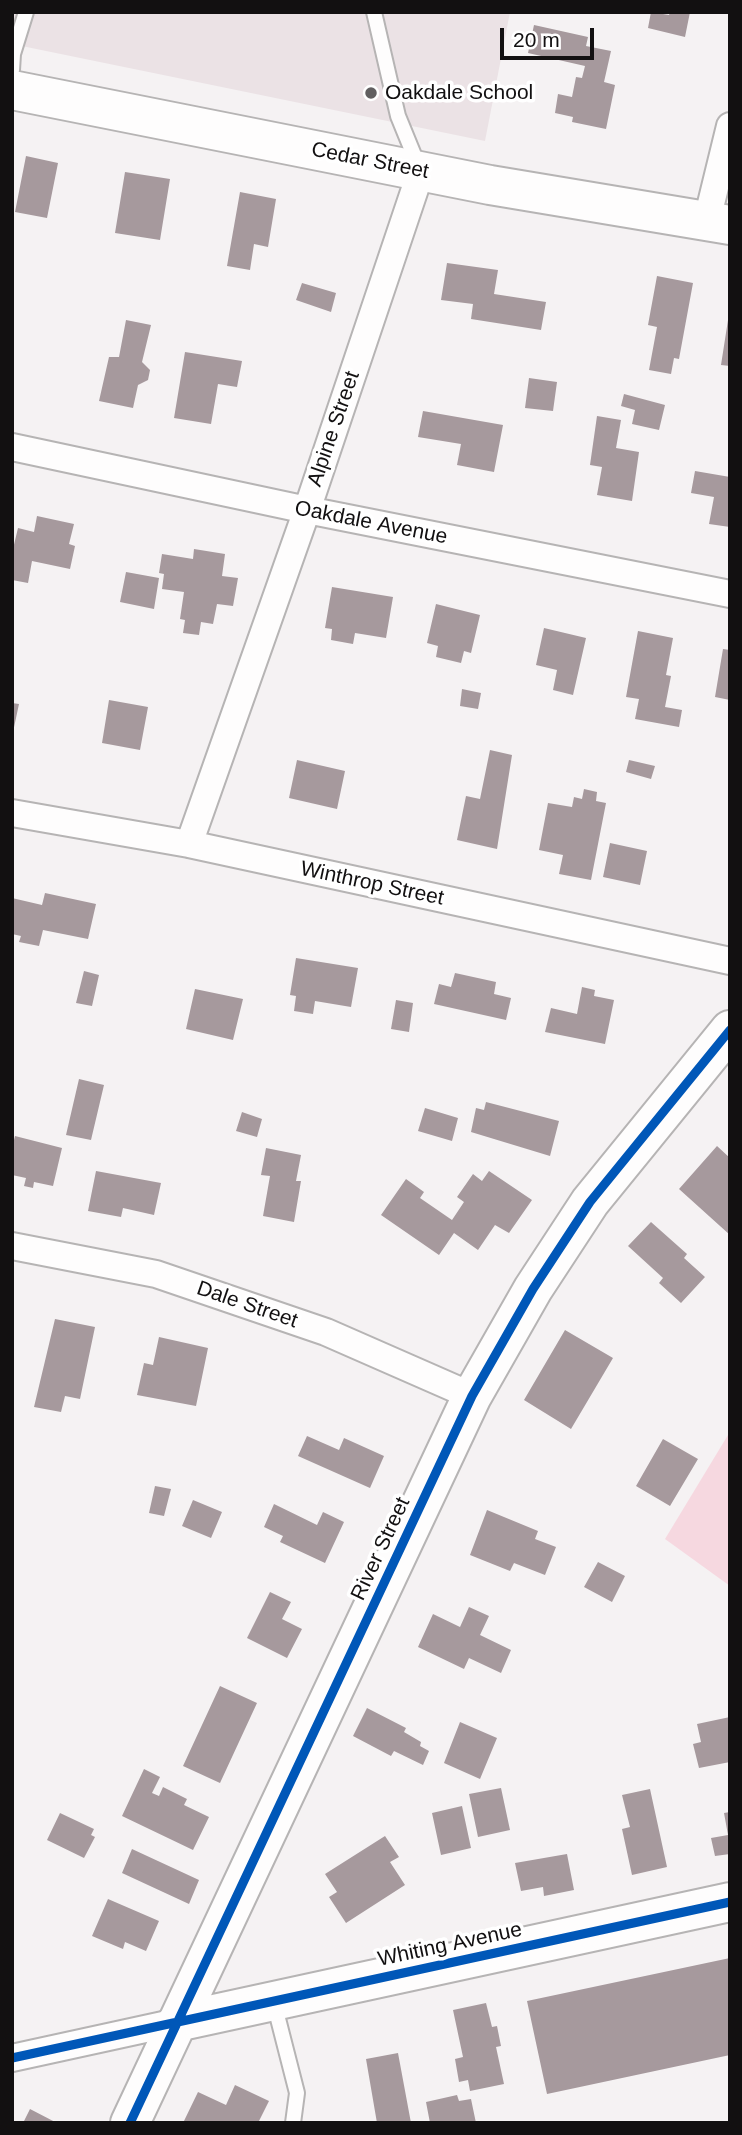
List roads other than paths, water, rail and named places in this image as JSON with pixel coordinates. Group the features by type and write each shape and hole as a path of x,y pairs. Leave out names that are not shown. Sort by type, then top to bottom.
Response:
{"street":[{"name":"Cedar Street","path":"12,90 490,185 718,222"},
{"path":"718,222 730,126"},
{"name":"Alpine Street","path":"189,844 307,510 421,171"},
{"name":"Oakdale Avenue","path":"12,447 307,510 730,594"},
{"name":"Winthrop Street","path":"12,813 189,844 730,961"},
{"name":"River Street","path":"130,2123 472,1396 533,1289 590,1202 727,1042"},
{"name":"Dale Street","path":"12,1246 156,1274 326,1332 472,1396"},
{"name":"Whiting Avenue","path":"177,2022 730,1902"},
{"path":"12,2058 177,2022"}],"lane":[{"path":"12,69 13,54 26,12"},
{"path":"374,12 398,116 421,171"},
{"path":"274,2001 297,2093 293,2123"}],"place":[{"name":"Oakdale School","path":"371,93"}]}
